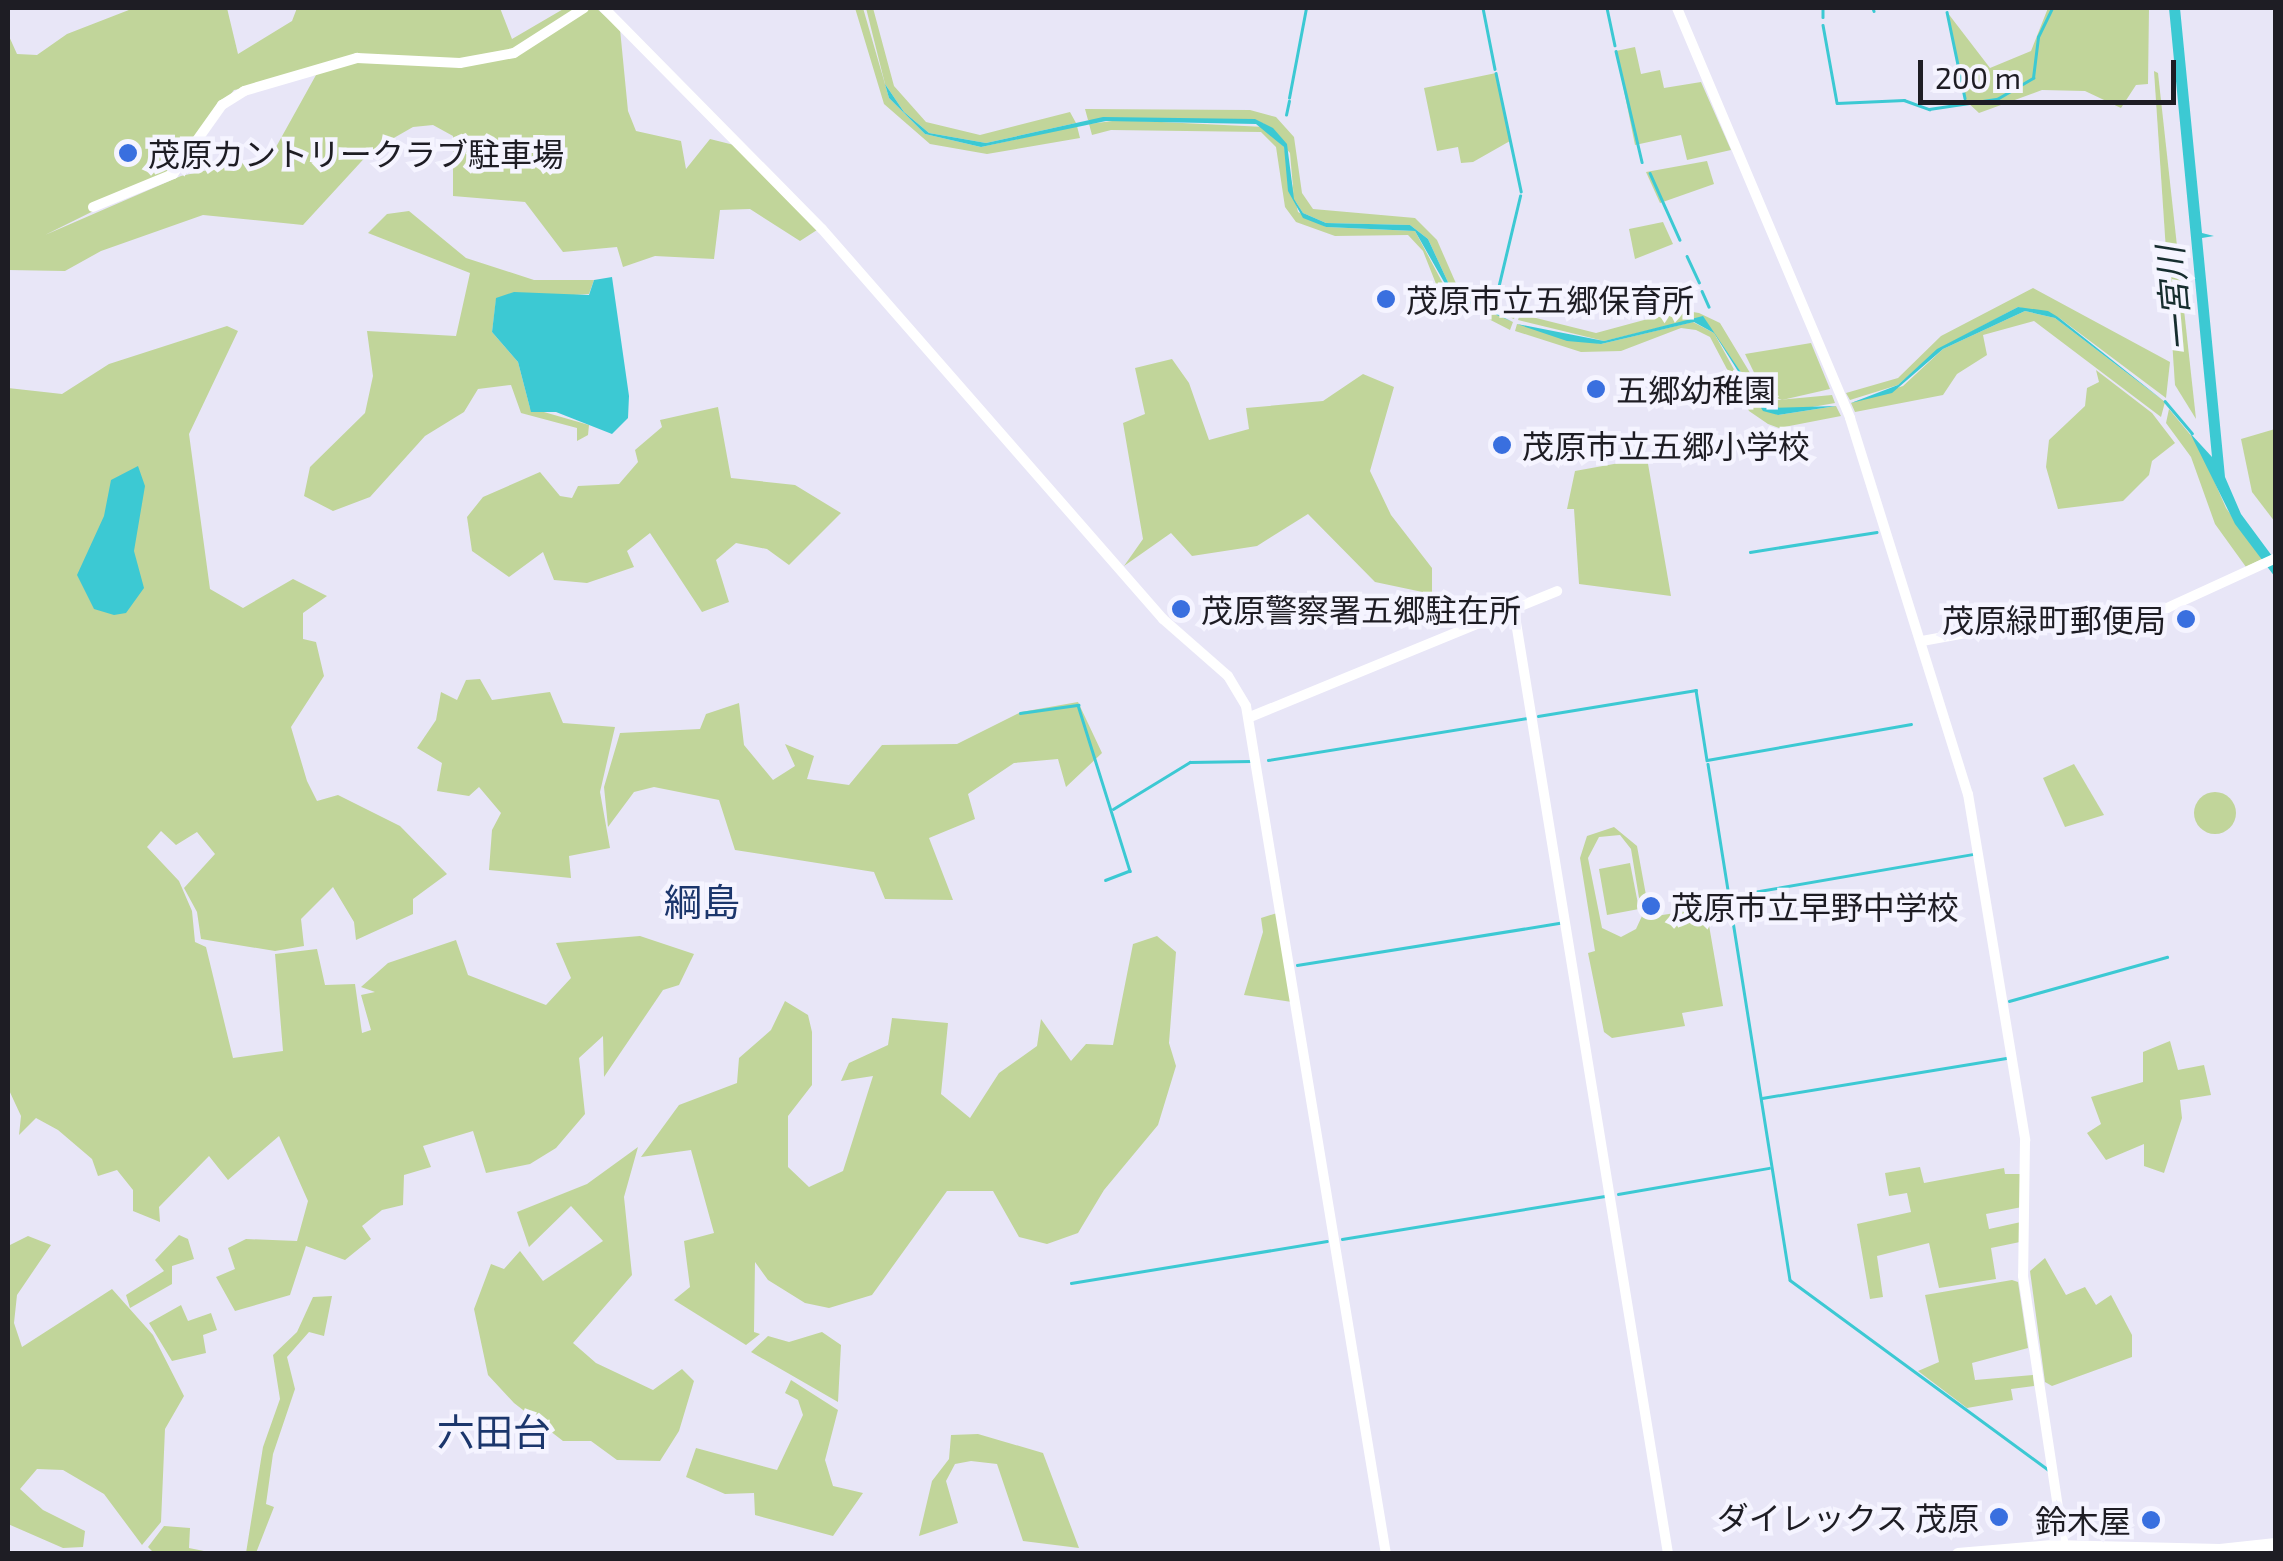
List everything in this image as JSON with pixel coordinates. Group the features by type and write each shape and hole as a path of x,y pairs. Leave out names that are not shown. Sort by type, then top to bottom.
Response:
{"main road":[{"path":"1958,1554 2064,1546 2276,1544"}],"street":[{"path":"93,207 173,174 222,106 244,91 357,58 460,63 514,53 584,8"},
{"path":"604,8 822,229 1163,619 1228,676 1250,717 1386,1554"},
{"path":"1677,8 1850,418 1972,812 2025,1140 2023,1276 2064,1546"},
{"path":"1922,641 2027,622 2168,608 2276,558"},
{"path":"1250,717 1513,604 1557,591"},
{"path":"1513,604 1668,1554"}],"green space":[{"path":"134,8 227,8 238,54 292,21 297,8 500,8 512,39 565,8 596,8 620,29 628,111 636,131 681,141 686,169 710,139 734,145 817,230 800,241 750,209 720,210 714,259 655,256 623,267 617,247 563,252 525,202 453,196 453,136 433,125 413,127 371,151 303,225 203,215 101,251 65,271 8,270 8,34 17,54 37,55 67,34","holes":["316,75 271,156 181,176 45,235 162,177 234,90"]},
{"path":"855,8 863,8 889,98 925,134 981,147 1077,126 1080,138 987,154 930,144 884,104"},
{"path":"866,8 873,8 894,86 926,122 980,135 1070,112 1076,123 986,143 929,133 904,112 885,84"},
{"path":"2048,8 2149,8 2148,84 2136,85 2121,108 2085,91 2042,90 1979,113 1965,100 1947,12 1990,68 2031,51"},
{"path":"1635,47 1641,74 1660,70 1664,88 1701,82 1731,150 1687,160 1681,135 1635,145 1616,51"},
{"path":"2154,71 2158,73 2196,419 2175,385"},
{"path":"1496,73 1510,141 1473,162 1461,163 1458,147 1437,151 1424,88"},
{"path":"1085,109 1250,110 1276,117 1294,137 1302,193 1313,209 1415,218 1437,240 1458,288 1516,313 1514,319 1453,293 1428,239 1410,225 1326,223 1303,213 1294,199 1290,153 1263,123 1088,120"},
{"path":"1120,120 1265,127 1284,147 1298,212 1326,227 1415,231 1448,293 1513,322 1510,330 1440,294 1423,251 1408,235 1335,236 1296,222 1285,207 1276,147 1261,132 1111,130 1092,135 1089,124"},
{"path":"1707,161 1714,184 1660,203 1646,172"},
{"path":"409,211 466,258 534,280 594,280 589,294 496,300 492,332 518,362 530,408 589,425 588,435 577,441 577,428 521,413 511,385 478,389 464,412 425,436 370,497 333,511 304,496 310,467 365,413 373,376 367,331 456,336 470,273 368,233 387,214"},
{"path":"1663,222 1673,244 1635,259 1629,229"},
{"path":"2033,288 2170,362 2166,398 2058,317 2018,307 1937,350 1898,385 1850,400 1846,393 1898,378 1941,336"},
{"path":"1681,310 1699,313 1720,323 1767,401 1832,395 1835,403 1784,412 1765,408 1703,317 1604,341 1518,320 1520,314 1596,333"},
{"path":"2025,311 2055,318 2165,402 2161,417 2034,321 1983,335 1987,355 1957,374 1943,395 1855,412 1851,403 1903,386 1943,349"},
{"path":"1693,322 1714,333 1753,404 1778,415 1836,406 1841,416 1779,428 1768,424 1749,411 1710,337 1696,330 1681,328 1621,351 1581,352 1515,331 1517,324 1601,344"},
{"path":"227,326 238,331 189,434 210,589 243,608 293,579 327,596 303,613 303,639 316,642 324,676 291,727 307,781 317,801 338,795 400,826 447,874 413,899 413,914 356,940 354,922 333,887 301,919 304,946 275,951 201,939 197,912 184,888 215,854 197,832 176,845 161,831 147,847 179,881 192,911 195,942 206,947 233,1058 283,1051 275,954 317,949 325,985 355,984 362,1033 371,1030 361,995 375,992 361,987 388,963 456,940 468,975 546,1005 571,978 556,943 640,936 694,954 679,985 663,990 604,1077 603,1036 579,1058 585,1114 556,1148 530,1164 486,1173 473,1131 423,1146 431,1167 404,1175 403,1205 382,1210 362,1226 371,1239 345,1260 306,1246 290,1295 235,1311 216,1277 235,1269 228,1248 246,1239 297,1241 308,1201 279,1136 228,1180 209,1156 159,1207 160,1222 133,1211 133,1190 117,1170 98,1176 92,1159 58,1130 36,1118 19,1135 21,1116 8,1088 8,388 62,394 109,364"},
{"path":"1811,343 1830,389 1782,400 1764,393 1745,354"},
{"path":"1172,359 1189,383 1209,440 1249,429 1246,408 1323,401 1363,374 1394,387 1370,471 1391,515 1432,568 1432,594 1375,582 1308,514 1257,546 1192,556 1171,533 1124,566 1143,539 1123,423 1145,414 1135,368"},
{"path":"2096,370 2152,413 2175,443 2152,461 2149,475 2123,501 2058,509 2046,467 2049,440 2085,406 2087,388 2099,382"},
{"path":"718,407 731,478 795,485 841,513 789,565 767,549 736,543 716,560 729,602 702,612 650,533 627,551 634,567 587,583 554,580 543,552 509,577 472,551 467,517 483,497 540,472 560,496 572,498 578,486 619,484 638,462 635,450 662,427 660,420"},
{"path":"2169,409 2198,444 2226,508 2262,559 2246,567 2215,524 2191,457 2166,423"},
{"path":"2276,429 2275,522 2252,492 2241,439"},
{"path":"1647,458 1671,596 1579,584 1574,509 1567,509 1575,471"},
{"path":"480,679 492,700 550,692 563,723 615,727 600,792 610,848 569,856 571,878 489,870 492,830 501,813 479,787 469,796 437,791 442,763 417,748 436,720 441,692 457,700 466,680"},
{"path":"1078,702 1102,753 1066,787 1058,759 1014,763 968,794 975,819 929,838 953,900 885,899 874,872 735,850 719,800 654,787 634,792 608,827 604,787 620,733 700,729 706,714 739,703 744,745 773,780 795,766 785,744 814,756 807,779 849,785 882,745 957,744 1021,712"},
{"path":"2074,764 2104,815 2065,827 2043,778"},
{"path":"2215,792 2230,798 2236,813 2230,828 2215,834 2200,828 2194,813 2200,798"},
{"path":"1614,827 1637,846 1650,917 1706,908 1723,1006 1682,1013 1685,1026 1612,1038 1604,1032 1588,953 1595,951 1580,858 1587,836","holes":["1620,835 1631,849 1642,916 1636,929 1621,937 1602,928 1588,858 1599,837"]},
{"path":"1630,863 1639,909 1607,915 1599,869"},
{"path":"1277,913 1292,1002 1244,995 1263,932 1261,918"},
{"path":"1157,936 1176,952 1169,1043 1176,1066 1158,1125 1104,1190 1078,1233 1047,1244 1019,1237 993,1191 947,1191 872,1295 829,1308 805,1303 768,1280 755,1262 754,1332 760,1334 746,1345 674,1300 690,1287 684,1241 714,1233 691,1150 641,1157 679,1105 737,1083 739,1058 771,1030 785,1001 808,1015 812,1032 812,1085 788,1116 788,1167 809,1187 843,1171 873,1076 841,1081 849,1063 888,1045 892,1018 948,1023 941,1094 970,1118 999,1073 1037,1046 1041,1019 1071,1061 1086,1044 1113,1045 1133,944"},
{"path":"2170,1041 2178,1070 2204,1065 2211,1095 2180,1100 2182,1118 2164,1173 2144,1166 2144,1144 2106,1160 2087,1133 2101,1124 2091,1097 2143,1082 2143,1052"},
{"path":"638,1147 624,1197 632,1275 573,1343 596,1363 653,1390 682,1369 694,1381 679,1431 660,1461 617,1460 591,1441 563,1441 514,1403 488,1375 474,1309 491,1264 504,1269 520,1251 543,1281 603,1241 571,1206 529,1247 517,1212 587,1184"},
{"path":"1920,1167 1924,1183 2004,1168 2005,1174 2024,1174 2022,1207 1986,1214 1989,1229 2021,1222 2020,1242 1991,1248 1996,1279 1939,1288 1929,1243 1877,1256 1883,1297 1870,1299 1857,1224 1911,1212 1907,1193 1889,1196 1885,1173"},
{"path":"179,1235 188,1239 194,1259 172,1266 172,1284 130,1308 126,1295 164,1271 155,1260"},
{"path":"28,1236 51,1245 17,1295 14,1323 22,1347 112,1289 153,1335 184,1396 165,1429 161,1522 142,1545 104,1494 63,1470 37,1469 20,1489 43,1510 85,1531 83,1547 63,1548 8,1524 8,1246"},
{"path":"2045,1258 2066,1295 2085,1287 2096,1305 2111,1295 2132,1335 2132,1357 2052,1386 2045,1382 2030,1271"},
{"path":"2018,1282 2028,1348 1972,1363 1975,1380 2033,1375 2034,1386 2011,1389 2013,1400 1967,1408 1918,1371 1939,1362 1925,1295"},
{"path":"332,1296 324,1336 309,1332 287,1357 295,1389 273,1454 266,1504 274,1507 256,1553 246,1553 263,1447 280,1399 273,1355 297,1332 313,1297"},
{"path":"181,1305 188,1321 211,1313 217,1330 203,1335 206,1353 172,1361 149,1323"},
{"path":"822,1332 841,1345 838,1402 751,1352 768,1336 789,1342"},
{"path":"791,1380 838,1410 825,1460 833,1486 863,1493 833,1536 755,1515 754,1493 725,1494 686,1477 696,1448 777,1470 803,1415 798,1400 785,1393"},
{"path":"978,1434 1043,1453 1079,1548 1023,1541 997,1464 971,1461 955,1464 946,1481 958,1523 919,1536 932,1481 949,1459 951,1435"},
{"path":"164,1526 190,1528 189,1548 214,1553 154,1553 148,1547"}],"water":[{"path":"863,8 885,84 904,112 929,133 986,143 1103,117 1255,119 1273,128 1287,144 1294,199 1303,213 1326,223 1410,225 1428,239 1453,293 1513,322 1452,296 1415,231 1326,227 1303,218 1288,191 1284,147 1256,124 1106,121 981,147 925,134 889,98"},
{"name":"一宮川","path":"2169,8 2180,8 2202,233 2214,236 2202,238 2225,477 2241,514 2275,560 2275,577 2235,524 2190,433 2212,457"},
{"path":"612,277 629,396 628,418 612,434 556,412 531,412 518,362 492,332 496,298 514,292 589,295 594,280"},
{"path":"2018,307 2048,311 2058,317 2165,402 2055,318 2025,311 1943,349 1892,393 1851,403 1898,385 1937,349"},
{"path":"1703,316 1765,408 1836,406 1778,415 1763,411 1714,333 1694,322 1601,344 1567,341 1517,324 1604,341"},
{"path":"138,466 145,486 134,551 144,588 126,613 114,615 94,609 77,575 104,516 111,480"}],"waterway":[{"path":"1289,98 1306,8"},
{"path":"1483,8 1495,69"},
{"path":"1607,8 1615,45"},
{"path":"1823,8 1823,17"},
{"path":"1823,25 1837,103 1904,100 1929,109 1997,99 2033,78 2038,37 2052,8"},
{"path":"1947,12 1965,98"},
{"path":"1616,51 1642,162"},
{"path":"1496,73 1521,191"},
{"path":"1286,115 1289,101"},
{"path":"1650,173 1680,240"},
{"path":"1495,301 1520,196"},
{"path":"1687,256 1699,282"},
{"path":"1702,291 1709,307"},
{"path":"2165,401 2192,433"},
{"path":"1750,552 1876,532"},
{"path":"1538,716 1696,690 1707,760 1911,724"},
{"path":"1020,713 1078,705 1130,871 1106,880"},
{"path":"1268,760 1526,718"},
{"path":"1113,809 1190,762 1251,761"},
{"path":"1708,764 1790,1280 2049,1470"},
{"path":"1730,896 1973,854"},
{"path":"1297,965 1560,923"},
{"path":"2009,1001 2167,957"},
{"path":"1762,1098 2006,1058"},
{"path":"1618,1194 1769,1168"},
{"path":"1342,1239 1604,1196"},
{"path":"1071,1283 1327,1241"}],"place":[{"name":"茂原カントリークラブ駐車場","path":"128,153"},
{"name":"茂原市立五郷保育所","path":"1386,299"},
{"name":"五郷幼稚園","path":"1596,389"},
{"name":"茂原市立五郷小学校","path":"1502,445"},
{"name":"茂原警察署五郷駐在所","path":"1181,609"},
{"name":"茂原緑町郵便局","path":"2186,619"},
{"name":"茂原市立早野中学校","path":"1651,906"},
{"name":"ダイレックス 茂原","path":"1999,1517"},
{"name":"鈴木屋","path":"2151,1520"}],"district":[{"name":"綱島","path":"702,902"},
{"name":"六田台","path":"494,1432"}]}
